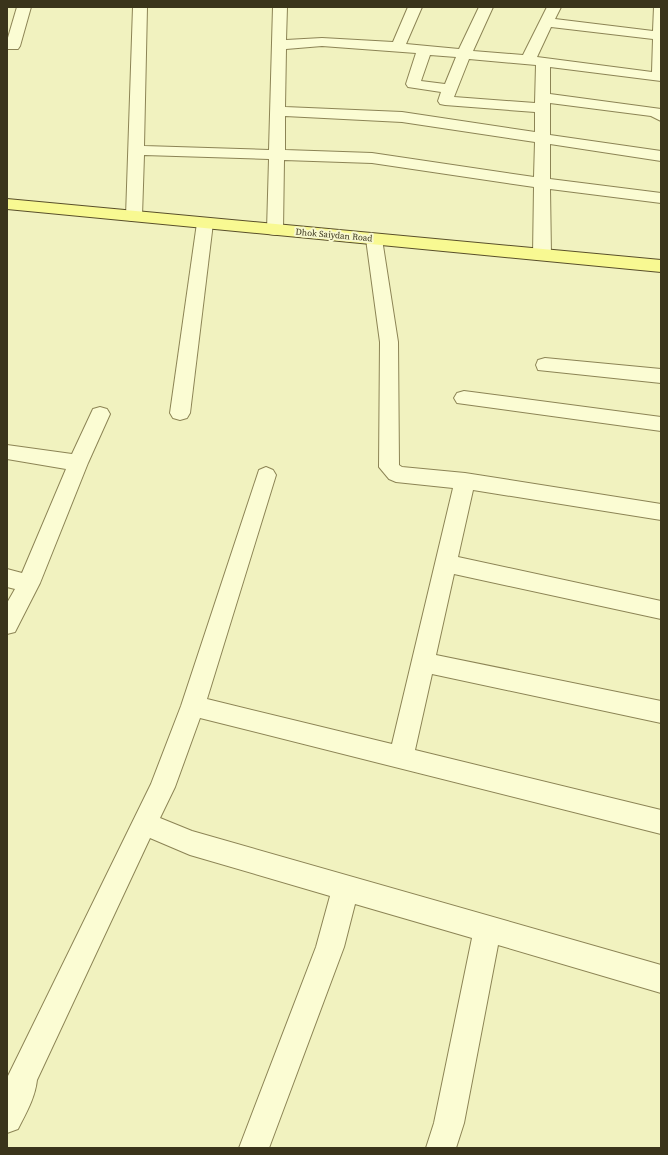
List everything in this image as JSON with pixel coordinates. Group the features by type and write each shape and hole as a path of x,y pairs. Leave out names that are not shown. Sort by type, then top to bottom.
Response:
{"main road":[{"name":"Dhok Saiydan Road","path":"7,204 661,266"}],"street":[{"path":"7,46 13,46 24,7"},
{"path":"134,216 140,7"},
{"path":"276,230 280,7"},
{"path":"398,47 415,7"},
{"path":"486,7 464,54 445,101 543,103 655,112 661,116"},
{"path":"528,60 554,7"},
{"path":"279,45 322,42 398,47 528,60 660,77 661,7"},
{"path":"547,22 660,36"},
{"path":"424,50 413,84 450,89"},
{"path":"542,255 543,62"},
{"path":"278,111 402,117 543,137 661,156"},
{"path":"136,150 372,158 543,183 661,198"},
{"path":"180,413 205,223"},
{"path":"374,239 389,342 389,467 396,474 465,481 661,512"},
{"path":"545,365 661,376"},
{"path":"464,398 661,424"},
{"path":"7,626 29,582 100,414"},
{"path":"7,452 78,463"},
{"path":"7,1118 21,1091 15,1074 162,787 193,706 266,475"},
{"path":"401,757 465,481"},
{"path":"446,563 661,610"},
{"path":"7,578 29,582"},
{"path":"423,662 661,712"},
{"path":"193,706 661,822"},
{"path":"144,823 190,843 661,979"},
{"path":"254,1148 330,947 346,888"},
{"path":"441,1148 449,1123 487,928"}]}
